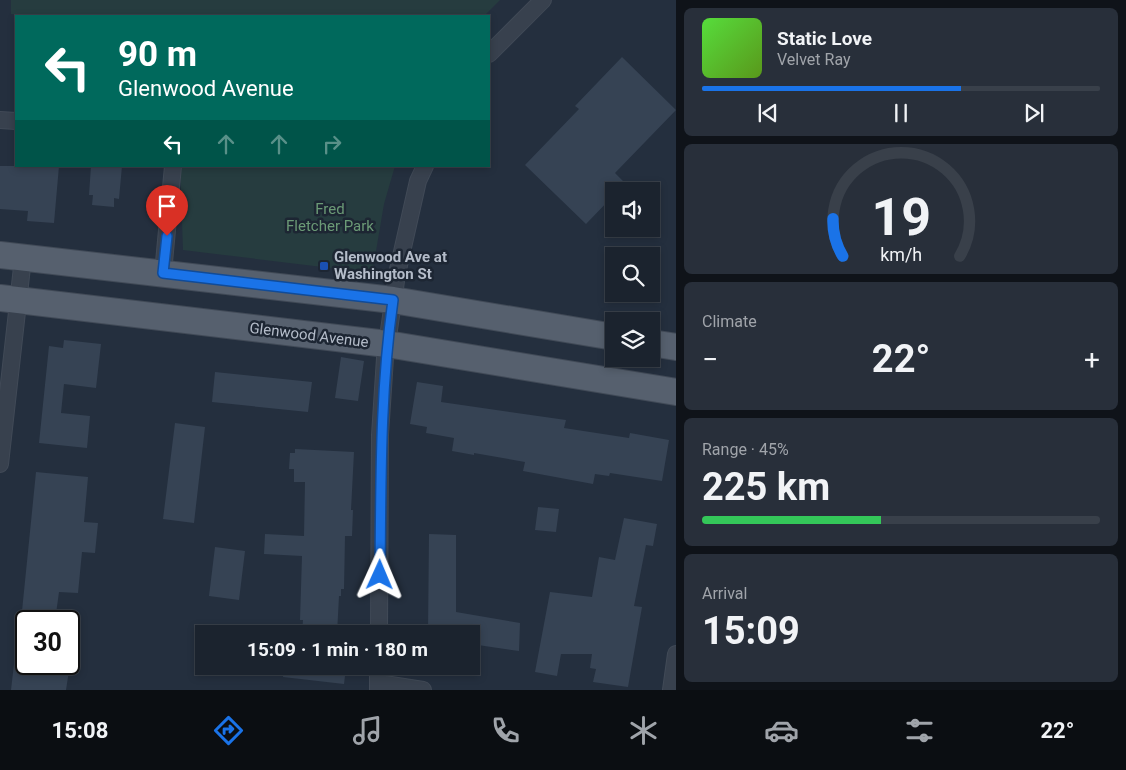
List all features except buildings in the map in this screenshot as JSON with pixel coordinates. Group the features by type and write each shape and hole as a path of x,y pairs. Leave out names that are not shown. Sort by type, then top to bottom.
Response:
{"main road":[{"path":"12,256 393,300 605,335"},
{"name":"Glenwood Avenue","path":"10,300 387,344 676,392"},
{"path":"660,344 676,347"}],"street":[{"path":"490,53 543,0"},
{"path":"0,120 15,121"},
{"path":"163,273 173,167"},
{"path":"379,625 380,435 387,344 393,300 418,181 425,167"},
{"path":"0,464 12,256"},
{"path":"670,690 676,654"},
{"path":"378,686 423,690"}],"green space":[{"path":"11,0 500,0 485,15 11,14"},
{"name":"Fred Fletcher Park","path":"180,167 395,167 384,204 373,269 364,272 183,250"}],"place":[{"name":"Glenwood Ave at Washington St","path":"324,266"}],"route":[{"path":"167,236 163,273 393,300 385,358 380,435 380,575"}]}
